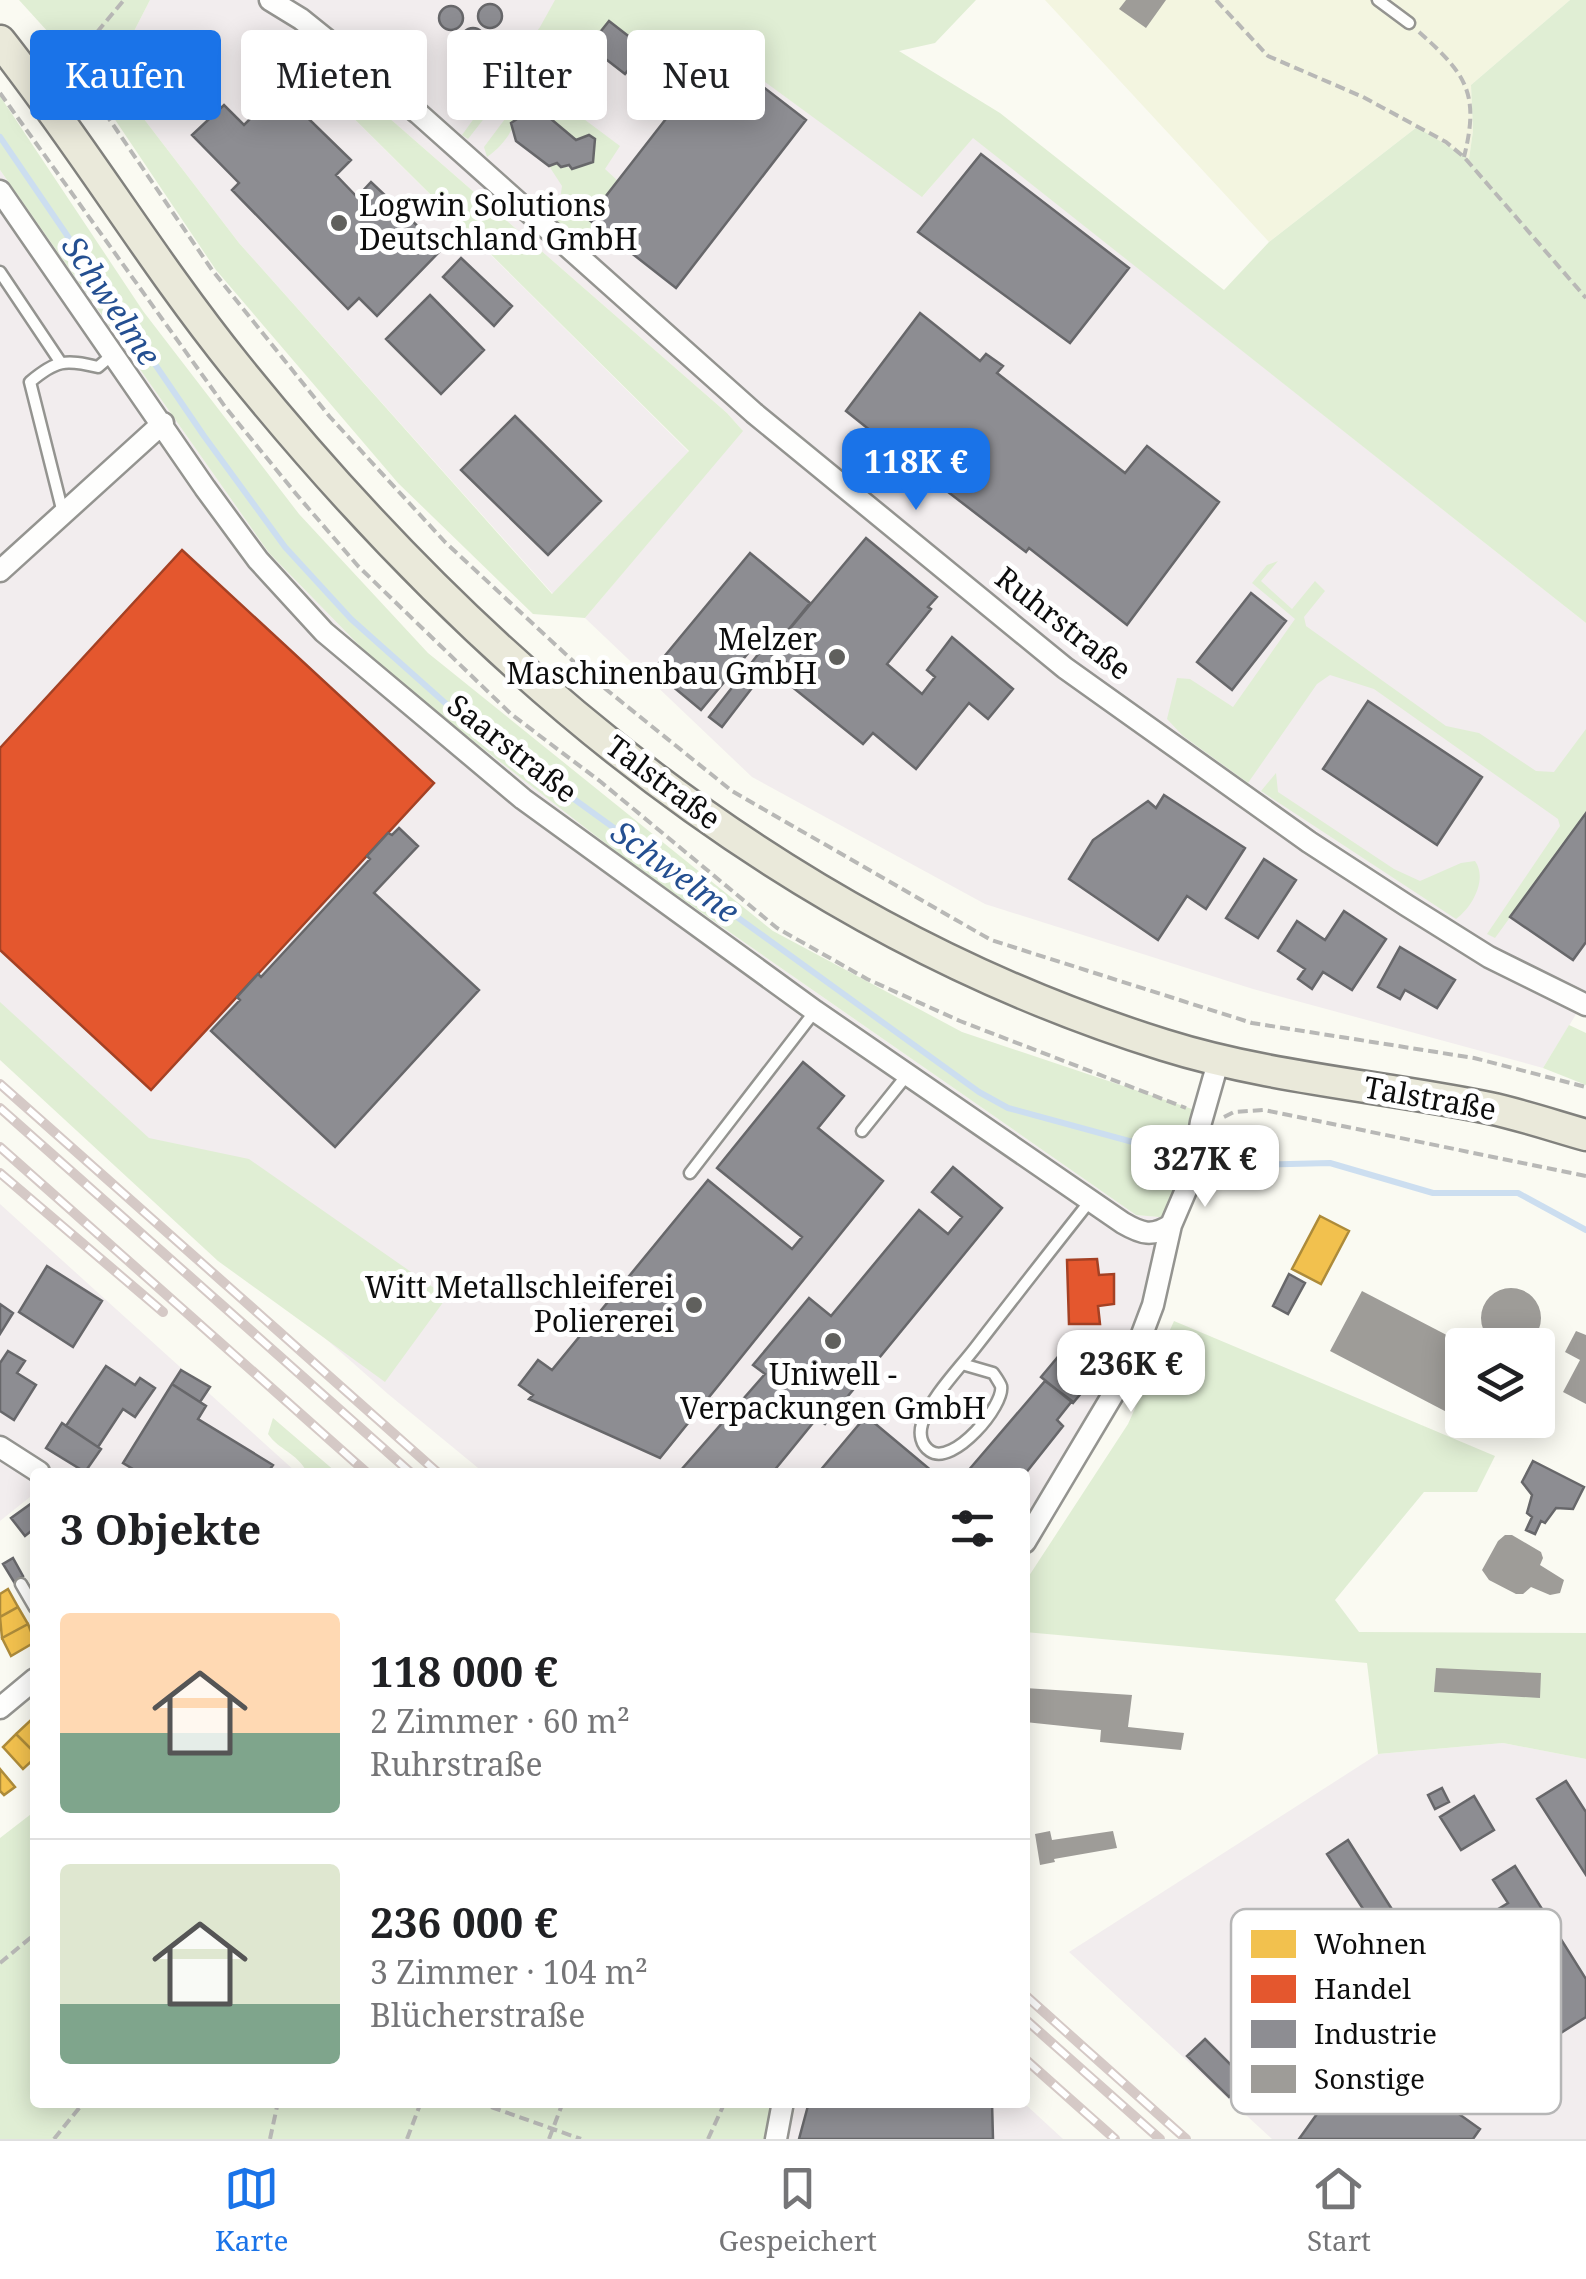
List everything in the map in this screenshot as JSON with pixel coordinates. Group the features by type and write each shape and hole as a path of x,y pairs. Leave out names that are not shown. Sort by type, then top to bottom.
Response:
{"main road":[{"name":"Talstraße","path":"0,41 30,81"},
{"name":"Talstraße","path":"58,120 179,293 296,437 412,565 559,702 710,820 796,878 888,932 1005,986 1119,1030 1219,1060 1494,1109 1586,1135"}],"street":[{"name":"Ruhrstraße","path":"270,0 301,18 419,114 754,412 1065,668 1309,842 1406,905 1489,957 1586,1005"},
{"name":"Saarstraße","path":"0,191 258,560 338,644 523,799 815,1010 1140,1233 1151,1234 1171,1225"},
{"path":"0,571 163,423"},
{"path":"1030,1534 1130,1366 1152,1305 1171,1225 1192,1176 1196,1144 1219,1060"},
{"path":"0,1448 32,1468"},
{"path":"0,1708 30,1683"},
{"path":"776,2139 782,2108"}],"lane":[{"path":"1378,0 1408,22"},
{"path":"0,272 61,363"},
{"path":"63,514 30,382 50,365 72,361 98,366 114,353"},
{"path":"690,1173 815,1010"},
{"path":"862,1131 908,1074"},
{"path":"962,1364 993,1373 1001,1386 1000,1396 980,1428 956,1450 946,1456 934,1454 925,1448 920,1436 922,1422 962,1364 1090,1200"},
{"path":"21,1584 30,1599"}],"path":[{"path":"99,30 124,0"},
{"path":"1216,0 1268,56 1363,97 1446,142 1464,156 1586,298"},
{"path":"1408,22 1452,61 1468,87 1471,128 1464,156"},
{"path":"0,92 8,103 30,89"},
{"path":"111,120 212,270 330,417 445,542 587,674 732,791 992,940 1252,1023 1474,1058 1586,1086"},
{"path":"1204,1113 1220,1118 1234,1112 1264,1110 1586,1176"},
{"path":"0,1962 30,1938"},
{"path":"54,2139 79,2108"},
{"path":"270,2139 277,2108"},
{"path":"407,2139 419,2108"},
{"path":"494,2108 581,2139"},
{"path":"549,2139 560,2108"},
{"path":"708,2139 722,2108"}],"shaded area":[{"path":"150,0 654,0 695,30 627,30 627,120 765,120 765,81 923,196 973,137 1586,623 1586,998 1543,1068 1253,989 985,904 752,777 585,618 742,430 391,120 427,120 427,30 241,30 241,120 355,120 689,452 553,594 239,243 145,120 221,120 221,30 135,30"},
{"path":"0,170 269,553 388,675 636,867 1136,1215 1181,1219 1156,1314 1030,1521 1030,1468 478,1468 388,1394 0,1050"},
{"path":"0,1204 292,1468 30,1468 30,1497 0,1521"},
{"path":"1503,1743 1586,1759 1586,2139 1272,2139 1245,2114 1561,2114 1561,1909 1231,1909 1231,2101 1069,1952 1378,1754"},
{"path":"795,2108 1029,2108 1063,2139 787,2139"}],"green space":[{"path":"19,0 150,0 135,30 46,30"},
{"path":"555,0 976,0 935,43 899,51 1000,113 1224,290 1269,242 1417,127 1469,159 1473,131 1471,85 1570,0 1586,0 1586,623 973,138 922,197 765,82 765,30 627,30 627,36 609,21 602,30 538,30"},
{"path":"1045,0 1570,0 1471,85 1473,131 1469,160 1417,127 1269,242"},
{"path":"0,96 143,311 299,514 428,653 773,931 962,1032 1201,1112 1181,1219 1136,1215 636,867 388,675 269,553 0,170"},
{"path":"115,120 145,120 239,243 552,594 689,451 355,120 391,120 743,431 585,618 533,614 398,483 216,270"},
{"path":"473,120 483,120 468,139 462,135"},
{"path":"504,120 516,120 507,137 487,157 484,147"},
{"path":"552,120 585,120 620,146 605,169 618,181 588,219 597,230 572,231 557,221 562,186 549,166 557,163 572,169 593,162 576,140"},
{"path":"1278,561 1261,581 1292,609 1315,581 1325,591 1304,617 1306,626 1446,726 1479,733 1536,771 1554,772 1586,729 1586,813 1495,938 1487,934 1560,826 1558,819 1374,689 1330,675 1317,684 1248,783 1183,736 1167,719 1177,678 1190,679 1233,707 1295,619 1252,583 1267,565"},
{"path":"1276,773 1278,792 1394,869 1420,881 1475,861 1479,884 1468,908 1456,919 1261,791"},
{"path":"0,1002 149,1138 249,1159 447,1297 385,1382 218,1261 0,1060"},
{"path":"1569,1025 1586,1033 1586,1085 1543,1068"},
{"path":"1174,1321 1495,1456 1477,1492 1424,1492 1335,1600 1359,1632 1586,1633 1586,1759 1503,1743 1378,1754 1367,1663 1030,1632 1030,1574 1128,1424"},
{"path":"273,1418 331,1468 304,1468 268,1434"},
{"path":"30,1815 30,2108 771,2108 764,2139 0,2139 0,1838"}],"building: Wohnen":[{"path":"1320,1216 1349,1231 1321,1284 1292,1269"},
{"path":"8,1589 18,1607 0,1617 0,1594"},
{"path":"18,1607 28,1624 2,1638 0,1617"},
{"path":"28,1624 30,1645 11,1656 2,1638"},
{"path":"30,1721 30,1748 16,1734"},
{"path":"16,1734 30,1748 30,1763 23,1769 3,1747"},
{"path":"0,1769 15,1787 4,1795 0,1791"}],"building: Handel":[{"path":"182,550 434,783 151,1090 0,950 0,748"},
{"path":"1097,1259 1099,1275 1114,1274 1114,1304 1098,1306 1100,1324 1069,1324 1067,1260"}],"building: Industrie":[{"path":"490,4 502,16 490,28 478,16"},
{"path":"446,7 456,7 462,13 462,23 456,29 446,29 440,23 440,13"},
{"path":"609,21 627,35 625,74 607,60 607,30 602,30"},
{"path":"765,88 806,120 676,288 588,219 665,120 765,120"},
{"name":"Logwin Solutions Deutschland GmbH","path":"224,105 244,125 249,120 310,120 351,160 336,175 357,197 371,182 442,249 377,316 359,298 348,309 232,190 239,183 192,135 208,120 221,120"},
{"path":"552,120 576,140 589,135 595,139 593,162 572,169 557,163 549,166 516,141 511,123"},
{"path":"981,154 1129,268 1070,343 918,232"},
{"path":"461,258 512,306 494,326 443,277"},
{"path":"430,295 484,350 441,394 386,339"},
{"path":"920,313 980,361 986,354 1003,366 997,373 1125,473 1147,446 1219,502 1127,625 913,465 908,472 891,458 896,451 846,411"},
{"path":"515,416 601,501 548,555 461,470"},
{"name":"Melzer Maschinenbau GmbH","path":"866,538 937,597 887,664 922,694 935,677 927,670 952,637 1013,689 988,719 969,703 916,769 873,733 863,744 791,686 787,676 789,665 772,650"},
{"path":"750,553 810,603 772,650 759,640 701,710 653,670"},
{"path":"1251,593 1286,621 1232,690 1197,662"},
{"path":"763,648 775,658 722,727 709,717"},
{"path":"1368,701 1482,777 1437,845 1323,769"},
{"path":"1164,795 1245,848 1206,909 1187,896 1158,940 1069,879 1093,840 1148,801 1156,808"},
{"path":"1586,813 1586,942 1573,960 1510,917"},
{"path":"399,828 418,846 374,893 479,990 335,1147 211,1031 258,974 261,977 370,859 367,856 388,833 392,835"},
{"path":"1264,859 1296,880 1258,938 1226,918"},
{"path":"1344,911 1386,939 1352,990 1323,972 1312,989 1298,979 1305,969 1278,951 1297,921 1325,940"},
{"path":"1400,947 1455,980 1437,1008 1405,990 1400,999 1378,987"},
{"name":"Witt Metallschleiferei Poliererei","path":"803,1062 844,1096 818,1128 883,1181 660,1458 529,1399 533,1395 519,1385 538,1360 552,1370 708,1180 792,1249 802,1237 717,1168"},
{"name":"Uniwell - Verpackungen GmbH","path":"953,1167 1002,1208 825,1424 817,1418 776,1468 683,1468 765,1374 753,1365 809,1298 831,1316 919,1210 948,1234 962,1217 932,1192"},
{"path":"47,1266 102,1301 73,1347 19,1312"},
{"path":"1289,1274 1305,1283 1288,1314 1273,1306"},
{"path":"0,1304 13,1313 0,1334"},
{"path":"1077,1334 1109,1360 1073,1403 1041,1377"},
{"path":"8,1351 25,1361 17,1373 36,1385 14,1420 0,1411 0,1363"},
{"path":"106,1366 135,1385 140,1378 155,1388 135,1417 123,1409 98,1447 66,1426"},
{"path":"181,1370 210,1387 200,1402 172,1384"},
{"path":"1045,1381 1072,1401 1057,1420 1063,1426 1030,1468 970,1468"},
{"path":"172,1384 206,1406 198,1419 273,1465 131,1468 123,1463"},
{"path":"866,1416 928,1468 822,1468"},
{"path":"62,1423 101,1449 88,1468 78,1468 46,1448"},
{"path":"1533,1461 1584,1487 1573,1509 1556,1508 1545,1523 1541,1521 1535,1534 1526,1530 1532,1517 1527,1513 1532,1495 1522,1482"},
{"path":"30,1504 30,1532 25,1536 11,1518"},
{"path":"13,1558 23,1576 14,1582 3,1564"},
{"path":"1566,1781 1586,1812 1586,1875 1537,1799"},
{"path":"1442,1788 1449,1802 1435,1809 1428,1795"},
{"path":"1474,1796 1494,1830 1461,1850 1440,1817"},
{"path":"1348,1840 1392,1909 1363,1909 1327,1854"},
{"path":"1515,1866 1542,1909 1498,1909 1508,1903 1493,1880"},
{"path":"1561,1939 1586,1979 1586,2017 1561,2033"},
{"path":"1205,2039 1231,2065 1231,2095 1229,2097 1187,2056"},
{"path":"807,2108 992,2108 993,2139 799,2139"},
{"path":"1317,2114 1459,2114 1480,2129 1473,2139 1299,2139"}],"building: Sonstige":[{"path":"1126,0 1166,0 1146,28 1119,9"},
{"path":"1499,1290 1523,1290 1539,1306 1539,1328 1483,1328 1483,1306"},
{"path":"1362,1291 1445,1334 1445,1411 1330,1351"},
{"path":"1576,1331 1586,1335 1586,1404 1563,1392 1580,1360 1565,1352"},
{"path":"1505,1535 1541,1552 1540,1565 1564,1580 1560,1593 1550,1595 1531,1587 1516,1594 1489,1580 1482,1570"},
{"path":"1436,1668 1541,1673 1540,1698 1434,1692"},
{"path":"1030,1688 1132,1695 1128,1727 1184,1733 1181,1750 1100,1742 1101,1730 1030,1723"},
{"path":"1050,1831 1052,1840 1113,1831 1117,1848 1040,1865 1035,1834"}],"waterway":[{"name":"Schwelme","path":"0,137 204,436 285,547 351,619 462,718 979,1092 1008,1108 1162,1150 1248,1165 1330,1163 1433,1193 1518,1193 1586,1230"}],"railway":[{"path":"0,1084 432,1468"},
{"path":"0,1108 405,1468"},
{"path":"0,1147 361,1468"},
{"path":"0,1173 163,1312"},
{"path":"1030,1999 1186,2139"},
{"path":"1030,2023 1160,2139"},
{"path":"1030,2063 1115,2139"}],"place":[{"name":"Logwin Solutions Deutschland GmbH","path":"339,223"},
{"name":"Melzer Maschinenbau GmbH","path":"837,657"},
{"name":"Witt Metallschleiferei Poliererei","path":"694,1305"},
{"name":"Uniwell - Verpackungen GmbH","path":"833,1341"}]}
